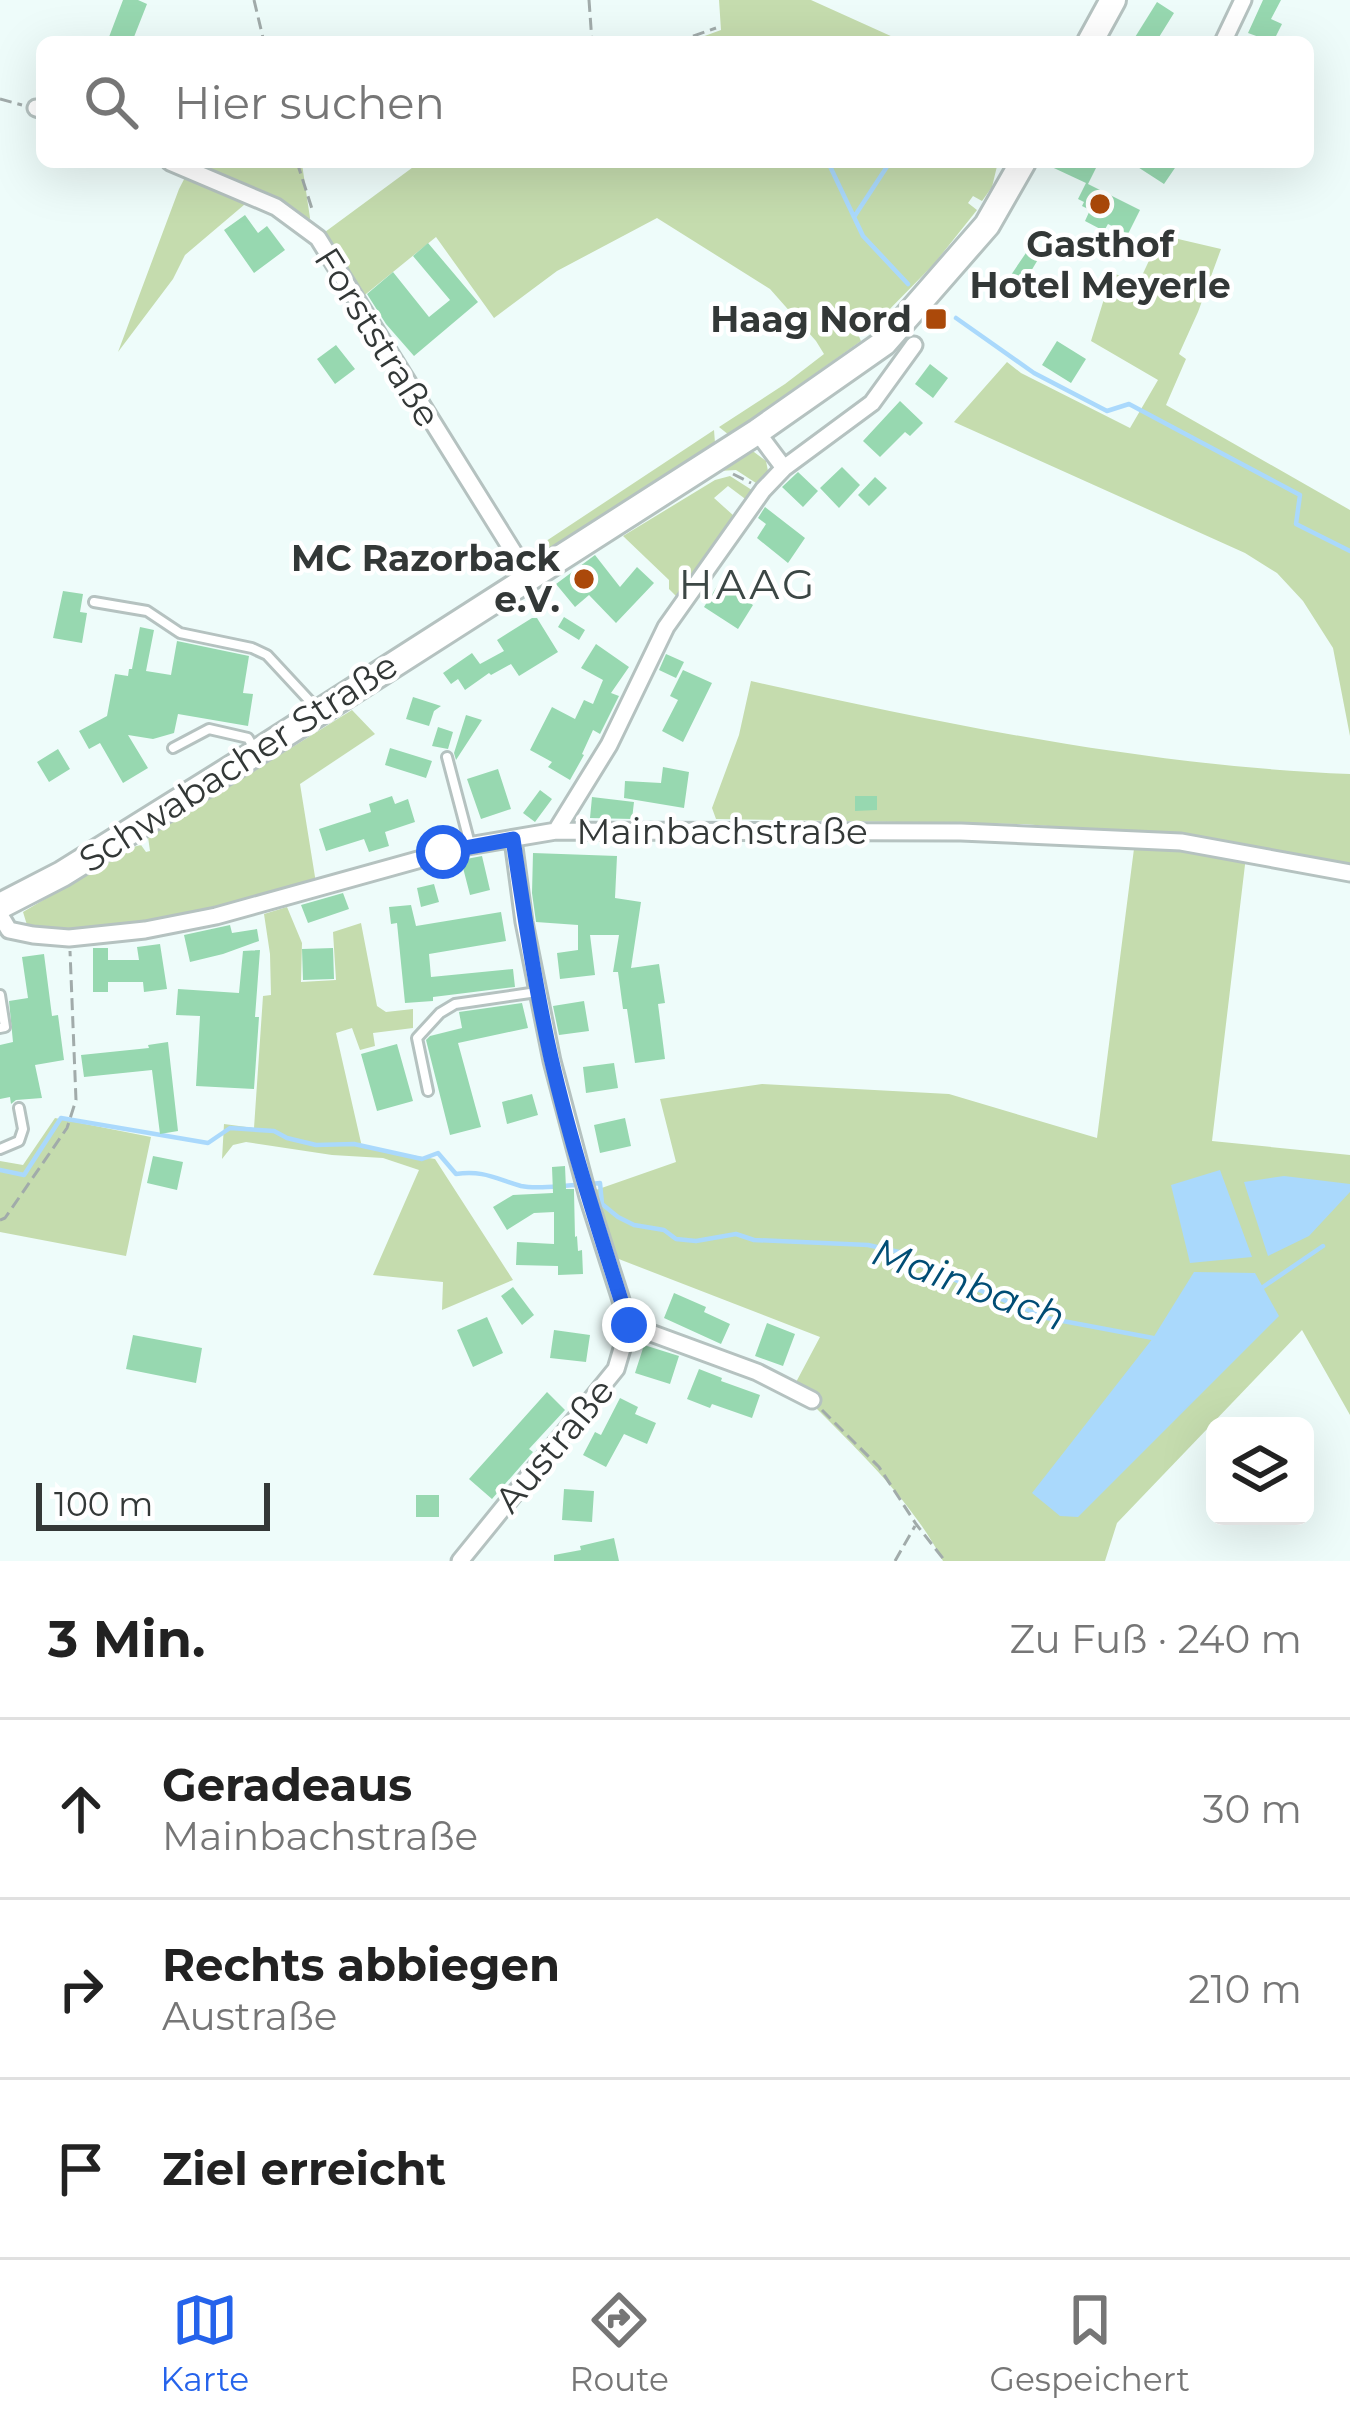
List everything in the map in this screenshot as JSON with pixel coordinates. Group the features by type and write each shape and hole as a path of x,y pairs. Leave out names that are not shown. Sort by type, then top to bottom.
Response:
{"main road":[{"path":"1093,36 1113,0"},
{"name":"Schwabacher Straße","path":"2,922 62,874 757,432 884,343 987,225 1020,168"}],"street":[{"path":"1226,36 1243,0"},
{"name":"Forststraße","path":"184,168 276,207 318,238 529,577"},
{"path":"556,831 610,745 666,627 763,490 784,468 872,403 914,345"},
{"path":"757,432 784,468"},
{"name":"Mainbachstraße","path":"2,922 33,935 69,938 145,930 216,916 470,845 556,831 962,832 1181,842 1350,873"},
{"path":"513,839 552,1061 629,1325 757,1372 812,1400"},
{"name":"Austraße","path":"467,1558 616,1369 629,1325"}],"lane":[{"path":"94,602 146,610 180,633 267,655 320,712"},
{"path":"173,748 208,729 248,738 256,752"},
{"path":"447,757 470,845"},
{"path":"428,1091 417,1038 440,1013 455,1004 538,991"},
{"path":"0,995 5,1027 0,1028"},
{"path":"0,1149 19,1141 23,1129 19,1108"}],"path":[{"path":"254,0 263,36"},
{"path":"589,0 592,36"},
{"path":"693,36 716,28"},
{"path":"0,99 36,108"},
{"path":"299,168 318,238"},
{"path":"0,1220 67,1128 76,1100 69,938"},
{"path":"812,1400 879,1467 945,1561"},
{"path":"896,1561 916,1524"}],"green space":[{"path":"719,0 811,0 891,36 704,36 721,30"},
{"path":"190,168 303,168 310,218 308,224 257,194 185,255 173,279 118,352"},
{"path":"412,168 997,168 982,201 973,196 968,203 977,210 934,264 880,319 884,324 871,333 860,326 856,330 861,341 729,435 719,427 824,354 770,289 657,218 557,271 494,318 436,237 361,298 332,253 325,232"},
{"path":"1161,235 1221,249 1179,354 1186,359 1166,405 1350,510 1350,736 1333,648 1303,601 1277,573 1245,553 954,422 1007,362 1130,428 1158,380 1091,341 1112,273 1139,282"},
{"path":"714,430 715,443 547,554 522,565 522,557"},
{"path":"747,452 766,461 768,471 756,483 736,470 719,471"},
{"path":"730,476 755,492 748,501 728,486 714,498 734,516 678,598 669,589 669,580 623,536 715,480"},
{"path":"751,681 974,728 1124,753 1350,774 1350,871 1247,848 1212,1141 1350,1155 1350,1415 1302,1330 1219,1417 1206,1417 1206,1430 1117,1523 1105,1561 943,1561 894,1490 794,1386 820,1337 611,1256 593,1191 676,1162 660,1099 762,1084 949,1094 1097,1138 1136,833 1023,824 716,819 712,808 739,735"},
{"path":"352,710 375,734 300,784 316,883 135,925 62,929 27,925 23,912 133,847 141,845 150,851 148,837"},
{"path":"287,907 302,943 301,982 336,980 333,932 361,923 377,1006 386,1012 413,1009 413,1028 373,1033 375,1046 360,1050 352,1028 336,1033 362,1147 435,1159 513,1280 442,1310 443,1282 373,1275 419,1170 383,1158 246,1142 233,1145 222,1159 224,1124 254,1128 263,996 271,995 264,914"},
{"path":"55,1118 151,1137 126,1256 0,1232 0,1161 23,1165"}],"water":[{"path":"1220,1170 1252,1257 1190,1263 1171,1185"},
{"path":"1284,1176 1350,1184 1350,1192 1309,1236 1268,1256 1244,1182"},
{"path":"1194,1272 1255,1273 1279,1316 1078,1517 1060,1516 1032,1493 1153,1338"}],"building":[{"path":"123,0 147,4 134,36 109,36"},
{"path":"1263,0 1281,0 1271,19 1282,24 1276,36 1248,33"},
{"path":"1157,2 1174,13 1160,36 1136,36"},
{"path":"1054,168 1096,168 1088,184 1140,210 1128,234 1108,224 1104,231 1085,221 1090,210 1078,199 1086,183"},
{"path":"1139,168 1175,168 1164,184"},
{"path":"245,215 258,233 267,226 285,250 254,273 224,230"},
{"path":"428,243 478,302 414,356 367,294 393,272 429,317 450,300 413,256"},
{"path":"1032,244 1043,251 1024,283 1011,275"},
{"path":"1057,341 1086,359 1071,383 1042,365"},
{"path":"336,345 355,369 335,384 317,359"},
{"path":"930,364 948,378 933,398 915,384"},
{"path":"900,401 923,423 910,436 905,432 880,457 863,441"},
{"path":"842,467 860,485 839,508 820,488"},
{"path":"798,472 818,491 803,507 782,487"},
{"path":"875,477 887,488 869,506 858,495"},
{"path":"765,507 805,538 788,563 757,538 766,524 758,518"},
{"path":"595,555 620,587 637,567 654,583 616,623 589,595 575,607 556,584"},
{"path":"719,583 753,605 738,629 704,607"},
{"path":"63,591 83,594 80,612 87,613 82,643 53,638"},
{"path":"564,617 585,630 579,640 558,627"},
{"path":"537,618 558,652 519,676 511,664 465,690 458,679 451,684 443,673 472,653 480,664 504,651 497,640"},
{"path":"140,627 154,630 146,671 171,675 177,641 249,656 243,693 253,694 248,726 178,714 174,733 153,739 128,735 148,768 123,783 100,743 89,749 79,731 107,716 115,674 128,676 132,669"},
{"path":"596,644 629,667 611,693 619,696 600,734 593,730 570,780 530,750 552,707 575,719 584,700 593,704 603,680 581,668"},
{"path":"666,654 684,662 676,678 659,670"},
{"path":"683,670 712,683 683,742 662,731 678,700 670,696"},
{"path":"413,697 441,706 429,726 406,719"},
{"path":"466,715 482,720 456,760 454,753"},
{"path":"438,727 453,732 448,749 432,746"},
{"path":"390,748 432,761 426,778 385,765"},
{"path":"58,749 70,769 49,782 37,762"},
{"path":"663,767 689,772 684,808 624,798 625,781 661,783"},
{"path":"498,769 511,809 481,819 467,779"},
{"path":"540,790 552,799 535,822 523,813"},
{"path":"392,796 395,804 408,799 415,822 385,832 389,846 369,852 364,839 326,851 319,829 371,812 369,804"},
{"path":"855,796 877,796 877,810 855,811"},
{"path":"592,797 634,802 632,819 590,818"},
{"path":"533,853 617,856 615,898 641,902 631,968 659,964 665,1059 635,1063 627,1009 623,1009 618,972 613,972 619,935 590,935 595,975 560,979 557,953 578,950 578,925 536,922"},
{"path":"482,856 490,890 470,895 461,860"},
{"path":"434,884 439,902 421,907 417,888"},
{"path":"343,893 349,909 308,923 301,905"},
{"path":"411,905 416,926 501,912 506,941 429,954 431,977 513,969 515,987 405,1003 397,923 391,924 389,907"},
{"path":"230,925 232,933 257,929 259,941 190,962 184,935"},
{"path":"160,944 167,989 144,992 143,982 108,982 108,992 93,992 93,948 108,948 108,960 139,960 137,947"},
{"path":"333,948 334,979 303,980 302,949"},
{"path":"260,950 254,1089 196,1086 200,1016 176,1015 178,989 239,993 243,951"},
{"path":"44,954 52,1016 58,1015 64,1060 35,1065 42,1098 11,1104 10,1097 0,1099 0,1045 13,1042 9,1001 28,998 22,957"},
{"path":"584,1001 589,1031 559,1035 553,1006"},
{"path":"522,1003 528,1028 458,1043 481,1127 450,1135 426,1040 462,1028 459,1012"},
{"path":"168,1042 178,1131 160,1134 152,1070 84,1077 81,1055"},
{"path":"397,1044 413,1101 377,1111 361,1054"},
{"path":"614,1063 618,1088 586,1093 583,1067"},
{"path":"532,1094 538,1115 507,1124 502,1102"},
{"path":"625,1118 631,1146 600,1153 594,1125"},
{"path":"153,1156 183,1162 177,1190 147,1183"},
{"path":"565,1166 566,1189 574,1189 575,1237 578,1251 582,1250 583,1274 558,1275 558,1266 516,1265 517,1242 554,1244 554,1212 534,1213 507,1230 493,1207 513,1195 553,1193 552,1167"},
{"path":"513,1287 534,1315 522,1325 501,1296"},
{"path":"674,1293 730,1324 721,1344 664,1318"},
{"path":"487,1317 503,1353 473,1367 457,1330"},
{"path":"767,1323 795,1334 783,1366 755,1356"},
{"path":"554,1330 590,1335 586,1362 550,1358"},
{"path":"133,1335 202,1348 196,1383 126,1369"},
{"path":"644,1345 679,1356 670,1384 635,1373"},
{"path":"699,1369 760,1395 752,1418 687,1399"},
{"path":"547,1392 565,1410 492,1499 469,1479"},
{"path":"620,1398 638,1407 635,1414 656,1423 647,1444 624,1434 606,1467 583,1455 595,1432 601,1435"},
{"path":"564,1489 594,1491 592,1522 562,1520"},
{"path":"416,1495 439,1495 439,1517 416,1517"},
{"path":"614,1538 619,1561 554,1561 554,1555"}],"waterway":[{"path":"831,168 863,236 908,284"},
{"path":"854,217 886,168"},
{"path":"956,318 1034,373 1107,411 1129,404 1300,495 1296,524 1350,551"},
{"name":"Mainbach","path":"0,1170 24,1175 61,1118 208,1143 230,1128 274,1131 316,1145 354,1144 422,1159 438,1153 456,1174 482,1174 521,1186 580,1185"},
{"name":"Mainbach","path":"591,1184 600,1183 602,1204 618,1217 664,1230 676,1239 696,1241 736,1234 754,1240 868,1245 899,1252 1047,1318 1153,1338"},
{"path":"1263,1287 1323,1246"}],"place":[{"name":"Gasthof Hotel Meyerle","path":"1100,204"},
{"name":"Haag Nord","path":"936,319"},
{"name":"MC Razorback e.V.","path":"584,579"}],"district":[{"name":"HAAG","path":"748,584"}],"route":[{"path":"443,852 513,839 552,1061 629,1325"}]}
